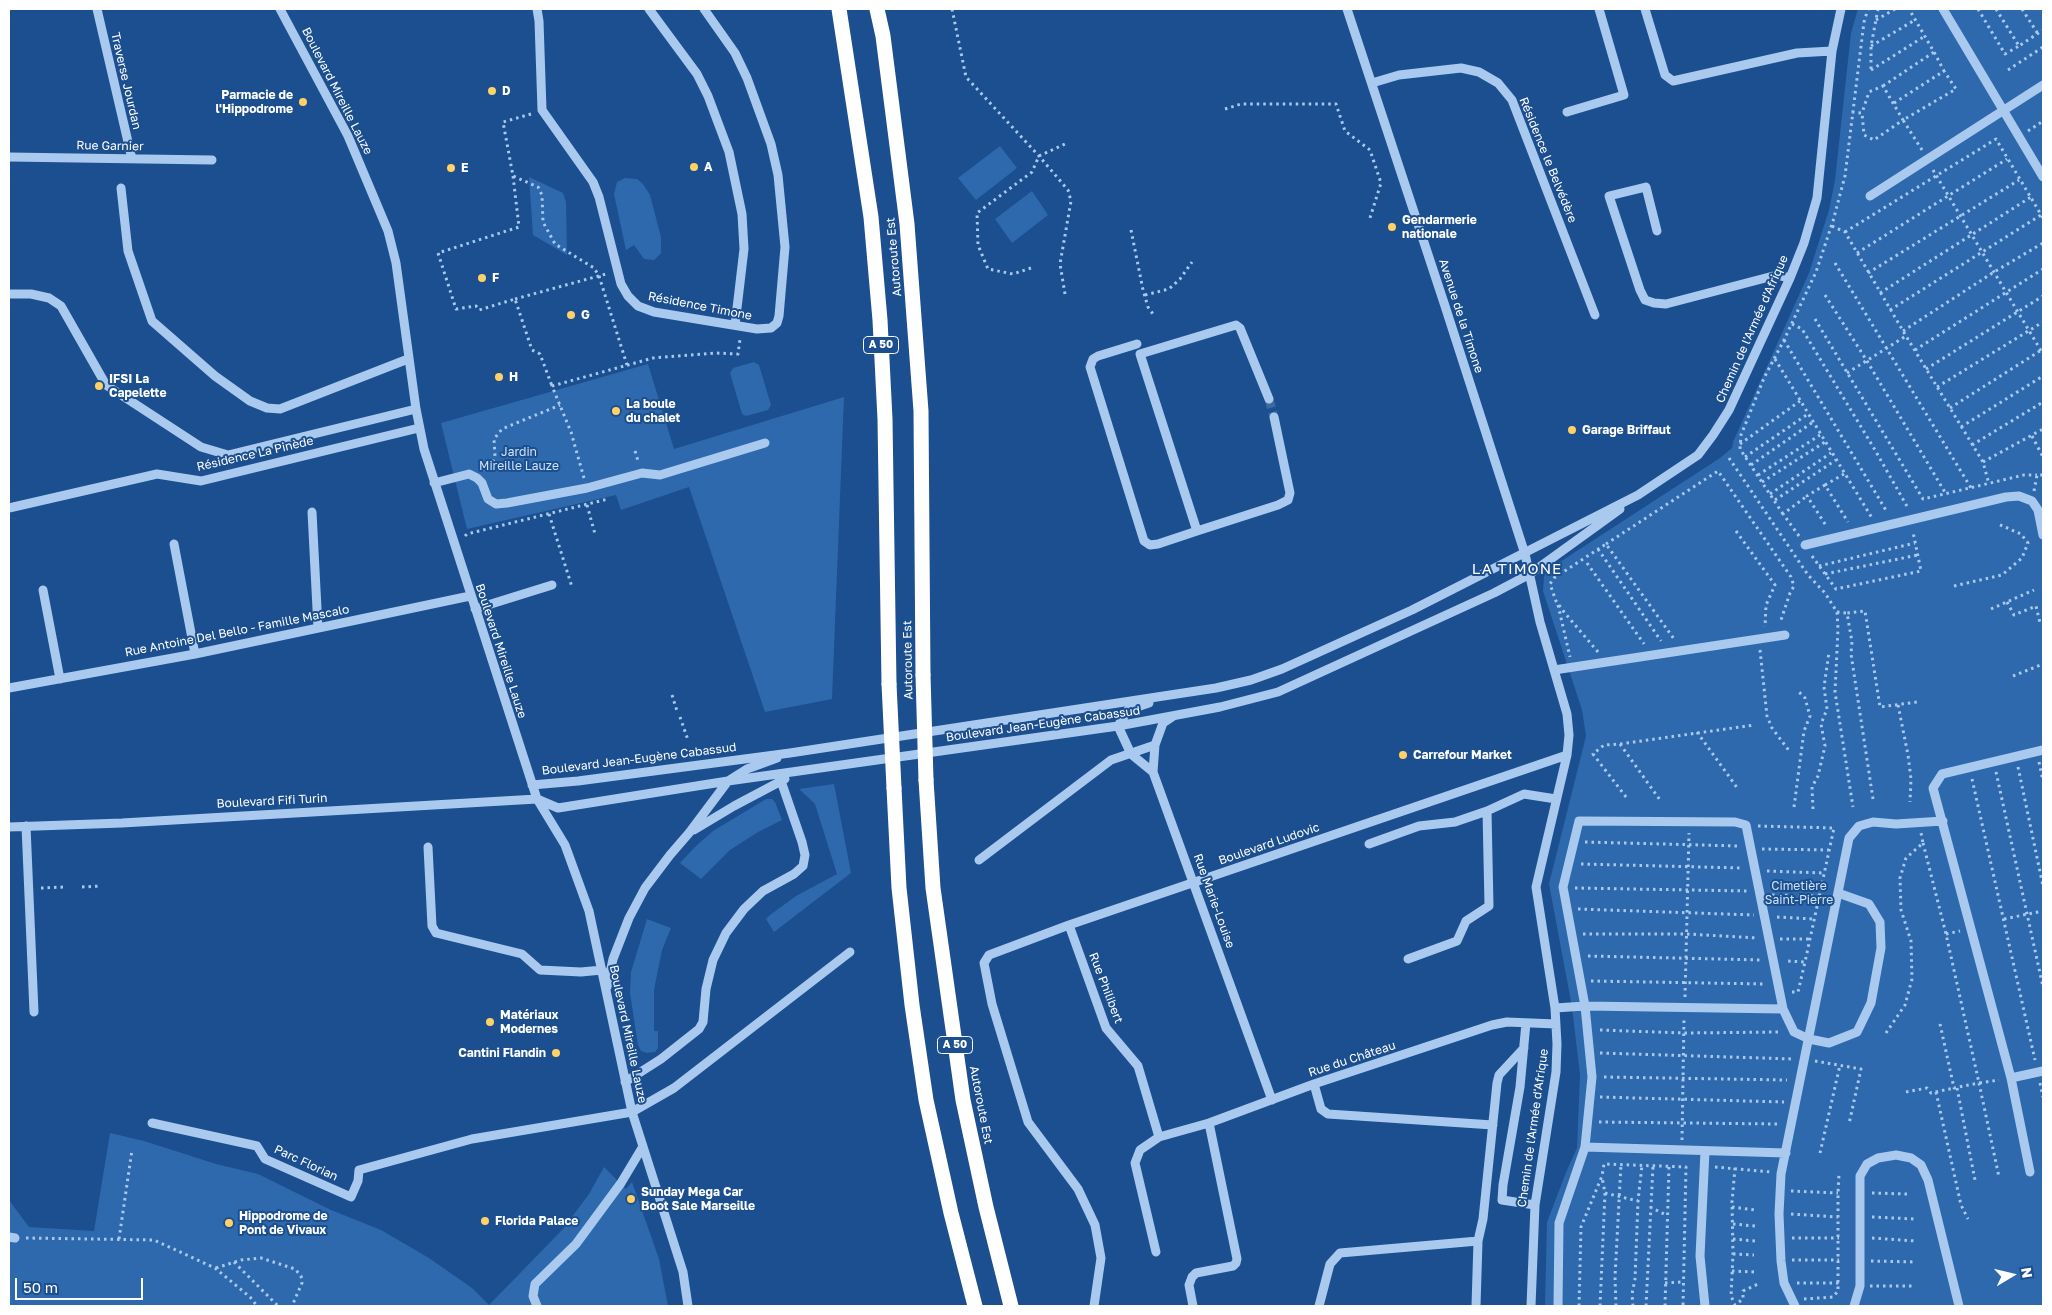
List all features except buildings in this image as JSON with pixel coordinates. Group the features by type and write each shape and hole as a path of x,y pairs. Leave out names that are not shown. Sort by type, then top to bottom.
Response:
{"highway":[{"name":"Autoroute Est","path":"839,9 871,218 880,320 885,429 889,684 899,888 912,1005 925,1091 950,1213 975,1306"},
{"name":"Autoroute Est","path":"877,9 883,36 907,224 922,411 923,676 926,780 933,888 963,1100 986,1207 1011,1306"}],"street":[{"name":"Traverse Jourdan","path":"97,9 132,159"},
{"name":"Boulevard Mireille Lauze","path":"280,9 348,136 388,231 396,263 419,428 434,483 536,799 565,845 589,911 632,1112 683,1272 688,1306"},
{"path":"537,9 542,110"},
{"path":"649,9 696,74 708,96 729,152 742,214 744,249 735,325"},
{"name":"Résidence Timone","path":"542,110 593,182 599,196 621,284 628,296 638,306 654,312 757,329 771,328 777,323 779,316 786,247 782,205 771,144 747,78 735,53 704,9"},
{"name":"Avenue de la Timone","path":"1347,9 1530,574"},
{"path":"1567,112 1624,95 1599,9"},
{"path":"1645,9 1666,76 1673,81 1797,53 1832,51"},
{"name":"Chemin de l'Armée d'Afrique","path":"1524,554 1558,534 1638,495 1698,455 1729,410 1790,278 1804,243 1818,198 1832,51 1841,9"},
{"path":"1942,9 2043,177"},
{"name":"Résidence le Belvédère","path":"1372,83 1399,74 1461,68 1479,72 1498,83 1512,100 1596,315"},
{"path":"1870,196 2043,85"},
{"name":"Rue Garnier","path":"9,157 212,160"},
{"path":"1657,230 1646,187 1609,196 1645,300 1666,304 1777,275 1790,278"},
{"path":"121,188 128,251 152,321 215,376 250,401 267,408 280,409 408,359"},
{"path":"9,294 49,298 61,306 106,386 202,447 228,455 416,409"},
{"path":"1197,531 1140,354 1236,325 1240,328 1269,399"},
{"path":"1138,344 1098,356 1093,359 1090,367 1144,541 1150,545 1278,505 1288,500 1290,493 1274,417"},
{"name":"Résidence La Pinède","path":"9,508 157,474 201,481 419,428"},
{"path":"434,483 469,474 482,483 488,499 496,504 587,488 642,473 660,475 765,443"},
{"name":"Boulevard Jean-Eugène Cabassud","path":"536,799 558,808 728,781 1118,726 1256,699 1278,692 1488,596 1530,574 1638,495"},
{"path":"1805,545 2006,497 2019,496 2032,501 2038,510 2043,535"},
{"path":"312,512 318,628"},
{"path":"174,544 195,654"},
{"name":"Boulevard Jean-Eugène Cabassud","path":"532,785 578,781 790,753 1216,688 1251,680 1319,653 1412,610 1524,554"},
{"name":"Chemin de l'Armée d'Afrique","path":"1530,574 1540,622 1567,714 1569,735 1567,755 1536,886 1555,1008 1556,1072 1535,1205 1531,1306"},
{"path":"475,609 552,585"},
{"path":"43,590 60,680"},
{"name":"Rue Antoine Del Bello - Famille Mascalo","path":"9,688 195,654 470,596"},
{"path":"1554,670 1783,635"},
{"path":"1319,653 1327,669"},
{"path":"1153,772 1131,754 1118,726 1128,710 1170,695"},
{"name":"Rue Marie-Louise","path":"1174,716 1163,723 1155,745 1153,772 1272,1100"},
{"path":"979,860 1111,760 1155,745"},
{"path":"2030,1172 2011,1078 1933,788 1942,774 2040,751"},
{"path":"606,992 613,959 632,912 645,888 670,855 728,781 747,769 790,753"},
{"name":"Boulevard Ludovic","path":"1094,1306 1101,1258 1095,1225 1078,1189 1028,1122 992,1004 984,963 989,954 1567,755"},
{"path":"689,833 797,772"},
{"path":"625,1082 661,1059 699,1029 703,1022 706,989 713,960 726,933 744,909 763,891 794,874 803,866 805,854 802,842 781,781"},
{"path":"1369,844 1419,826 1455,822 1524,794 1556,799"},
{"name":"Boulevard Fifi Turin","path":"9,827 536,799"},
{"path":"1408,959 1457,941 1466,921 1489,906 1486,811"},
{"path":"1558,1306 1559,1223 1585,1147 1592,1076 1585,1006 1563,887 1579,821 1735,822 1746,825 1783,1009 1794,1032 1809,1039 1829,1043 1857,1032 1871,1003 1881,948 1880,922 1869,904 1838,893"},
{"path":"1793,1304 1784,1283 1781,1260 1779,1238 1780,1190 1791,1125 1849,838 1859,826 1873,822 1943,821"},
{"path":"26,826 34,1012"},
{"path":"428,847 432,926 436,933 522,954 540,970 581,972 602,970"},
{"name":"Rue Philibert","path":"1069,925 1106,1028 1138,1066 1159,1137"},
{"path":"632,1112 674,1088 850,952"},
{"path":"1555,1008 1585,1006 1783,1009"},
{"name":"Rue du Château","path":"1159,1137 1209,1122 1314,1084 1492,1025 1507,1022 1556,1024"},
{"path":"1526,1023 1520,1087 1502,1200 1535,1205"},
{"path":"1476,1306 1478,1241 1483,1219 1497,1083 1499,1075 1524,1048"},
{"path":"2011,1078 2040,1072"},
{"path":"1314,1084 1321,1109 1328,1114 1493,1125"},
{"name":"Parc Florian","path":"152,1124 257,1146 265,1159 351,1197 358,1181 358,1170 472,1139 632,1112"},
{"path":"1193,1306 1189,1285 1196,1273 1233,1266 1236,1263 1209,1122"},
{"path":"1156,1252 1135,1163 1140,1150 1159,1137"},
{"path":"1585,1147 1786,1153"},
{"path":"537,1306 533,1296 535,1284 576,1244 620,1183 642,1148"},
{"path":"1705,1151 1700,1256 1706,1306"},
{"path":"1854,1306 1860,1286 1860,1176 1867,1164 1878,1158 1896,1155 1911,1158 1921,1165 1928,1180 1959,1306"},
{"path":"1319,1306 1330,1264 1340,1253 1478,1241"}],"path":[{"path":"952,9 966,77 1068,190 1071,201 1060,264 1065,294"},
{"path":"1878,9 1871,46 1871,70 1925,36"},
{"path":"1876,20 1895,9"},
{"path":"1909,9 1956,89 1903,120 1874,140 1864,135 1862,113 1869,92 1883,86 1934,52"},
{"path":"1978,9 2005,54 2043,30"},
{"path":"1996,9 2019,46"},
{"path":"2022,9 2038,34"},
{"path":"1871,46 1916,20"},
{"path":"2008,70 2043,47"},
{"path":"1894,103 1944,71"},
{"path":"1883,86 2028,331 2042,351 1950,408"},
{"path":"1225,109 1241,104 1336,104 1345,131 1370,150 1381,183 1369,221"},
{"path":"542,110 503,122 513,176 519,227 438,253 456,309 476,306 479,310 608,274"},
{"path":"1852,112 1862,113"},
{"path":"1845,232 1996,139 2042,216 1890,310"},
{"path":"1031,268 1012,274 988,269 978,245 977,213 1032,172 1039,156 1067,143"},
{"path":"1856,253 2007,159"},
{"path":"513,176 538,187 542,195 543,222 555,244 594,268 599,276 627,365"},
{"path":"1868,273 2020,180"},
{"path":"1880,293 2031,198"},
{"path":"1832,226 1845,232 1890,310 1983,462 1989,484"},
{"path":"1131,230 1145,295 1153,314"},
{"path":"1903,331 1994,272 2043,243"},
{"path":"1145,295 1169,289 1180,279 1192,262"},
{"path":"1835,263 1971,488"},
{"path":"1915,350 2043,270"},
{"path":"1825,295 1867,361 1946,494"},
{"path":"1926,369 2043,296"},
{"path":"515,299 532,350 540,354 571,432 587,488"},
{"path":"1816,319 1923,499 2024,474 2043,475"},
{"path":"1937,387 2043,322"},
{"path":"1764,378 1740,435 1740,449 1836,589 1922,571 1915,543 1912,519 1875,450 1802,329 1792,324"},
{"path":"1847,373 1906,336"},
{"path":"552,386 652,358 716,353 738,354 740,338"},
{"path":"1784,340 1894,524"},
{"path":"1775,358 1878,528"},
{"path":"1961,427 2043,376"},
{"path":"1740,444 1800,401"},
{"path":"1972,445 2043,402"},
{"path":"469,474 491,466 495,456 494,439 502,429 560,405"},
{"path":"1745,457 1808,414"},
{"path":"1751,464 1813,422"},
{"path":"1983,462 2043,429"},
{"path":"1758,475 1820,435"},
{"path":"2032,436 2043,457"},
{"path":"1762,482 1825,442"},
{"path":"1770,494 1831,453"},
{"path":"1729,458 1808,575 1825,593 1837,612 1835,692 1853,807"},
{"path":"1775,500 1836,460"},
{"path":"1579,655 1570,657 1558,603 1550,584 1554,578 1718,471 1791,577 1794,586 1780,623 1783,635"},
{"path":"1783,514 1807,496 1844,474"},
{"path":"2032,501 2037,475"},
{"path":"1824,485 1855,533"},
{"path":"1807,496 1834,538"},
{"path":"465,535 608,499"},
{"path":"586,505 595,534"},
{"path":"549,514 572,587"},
{"path":"1954,586 2002,575 2022,558 2028,542 2021,534 1998,524"},
{"path":"457,554 465,550 465,535 462,526"},
{"path":"1736,531 1775,585 1766,605 1763,638 1767,716 1772,728 1790,752"},
{"path":"1819,566 1915,543"},
{"path":"1606,544 1684,651"},
{"path":"1598,549 1670,653"},
{"path":"1825,574 1918,555"},
{"path":"1587,563 1652,656"},
{"path":"1991,609 2034,590"},
{"path":"2007,602 2014,615 2036,606 2040,623"},
{"path":"1558,603 1601,656"},
{"path":"1837,612 1865,611 1880,708 1917,702"},
{"path":"1847,613 1872,799"},
{"path":"1588,653 1598,651"},
{"path":"1813,809 1812,788 1818,776 1825,746 1821,724 1827,709 1824,686 1829,652"},
{"path":"2013,676 2043,664"},
{"path":"1794,807 1804,731 1810,716 1805,698 1798,690"},
{"path":"672,695 678,711"},
{"path":"1898,705 1908,755 1911,780 1910,802"},
{"path":"680,717 688,740"},
{"path":"1626,797 1593,754 1604,745 1754,725"},
{"path":"1697,732 1738,789"},
{"path":"1620,744 1660,800"},
{"path":"2040,751 2043,781"},
{"path":"2016,757 2043,886"},
{"path":"1994,762 2043,987"},
{"path":"1969,768 2040,1072 2043,1098"},
{"path":"1919,822 1922,844 1946,934 1999,1177"},
{"path":"1682,1150 1690,823"},
{"path":"1580,980 1685,982 1779,988 1798,992 1834,828 1746,825"},
{"path":"1573,842 1829,850"},
{"path":"1886,1033 1906,1005 1912,979 1911,941 1901,910 1900,878 1906,858 1922,844"},
{"path":"1568,864 1754,869 1824,873"},
{"path":"82,886 101,886"},
{"path":"28,889 65,887"},
{"path":"1563,887 1819,896"},
{"path":"1567,909 1814,918"},
{"path":"2004,920 2043,911"},
{"path":"1571,934 1687,934 1810,939"},
{"path":"1575,956 1805,962"},
{"path":"1940,1024 1956,1088 1975,1180"},
{"path":"1587,1029 1684,1033 1794,1032"},
{"path":"1589,1053 1684,1054 1805,1059 1861,1069 1849,1124"},
{"path":"1820,1153 1840,1066"},
{"path":"1592,1076 1800,1080"},
{"path":"1906,1092 1927,1088 1932,1093 2011,1078"},
{"path":"1936,1092 1961,1205 1968,1219"},
{"path":"1590,1097 1796,1102"},
{"path":"1588,1121 1791,1125"},
{"path":"119,1239 132,1150"},
{"path":"1579,1306 1581,1227 1602,1176 1604,1164 1686,1167 1682,1282 1683,1306"},
{"path":"1616,1306 1615,1277 1621,1164"},
{"path":"1633,1306 1632,1294 1635,1279 1638,1201 1642,1165"},
{"path":"1646,1306 1653,1166"},
{"path":"1665,1306 1666,1215 1669,1166"},
{"path":"1704,1166 1761,1171"},
{"path":"1735,1168 1732,1207 1733,1254 1731,1296 1736,1306 1743,1299 1744,1291 1758,1284"},
{"path":"1793,1304 1834,1297 1838,1291 1839,1174"},
{"path":"1600,1306 1605,1193 1602,1176"},
{"path":"1780,1190 1838,1192"},
{"path":"1605,1193 1638,1201"},
{"path":"1860,1193 1906,1194"},
{"path":"1650,1207 1666,1215"},
{"path":"1732,1207 1755,1210"},
{"path":"1779,1214 1838,1217"},
{"path":"1860,1217 1914,1219"},
{"path":"1732,1224 1755,1226"},
{"path":"12,1237 154,1240 215,1268 250,1297 257,1306"},
{"path":"1779,1238 1839,1238"},
{"path":"1860,1238 1916,1241"},
{"path":"1733,1239 1755,1241"},
{"path":"1733,1254 1754,1255"},
{"path":"215,1268 234,1262 261,1258 295,1269 301,1276 302,1283 292,1306"},
{"path":"1781,1260 1839,1260"},
{"path":"1860,1261 1916,1262"},
{"path":"234,1262 278,1306"},
{"path":"1732,1271 1755,1272"},
{"path":"1666,1282 1682,1282"},
{"path":"1784,1283 1839,1283"},
{"path":"1860,1286 1915,1286"}],"green space":[{"name":"Cimetière Saint-Pierre","path":"1858,9 2043,9 2043,1306 1545,1306 1547,1222 1577,1148 1580,1075 1572,1007 1549,884 1586,736 1582,710 1543,591 1544,577 1546,571 1720,458 1732,448 1733,442 1809,273 1829,210 1835,180 1851,33"},
{"path":"1000,146 1017,168 976,200 958,178"},
{"path":"529,177 563,193 566,202 567,255 533,235"},
{"path":"625,178 637,179 643,184 650,195 661,237 661,253 654,260 644,259 634,245 626,250 614,194 617,182"},
{"path":"1032,191 1048,215 1012,243 995,219"},
{"path":"754,362 759,365 771,405 768,410 746,416 742,414 730,373 733,368"},
{"name":"Jardin Mireille Lauze","path":"648,364 674,449 844,397 832,699 765,712 689,487 621,510 616,495 467,529 441,423"},
{"path":"834,784 851,873 774,932 766,919 770,915 796,896 837,874 815,804 799,789"},
{"path":"766,799 772,799 775,802 782,820 758,832 730,850 701,879 680,863 713,831"},
{"path":"647,919 671,928 662,950 654,990 654,1031 658,1031 658,1048 655,1052 647,1053 641,1051 638,1045 630,993 631,972"},
{"name":"Hippodrome de Pont de Vivaux","path":"110,1133 144,1141 216,1164 258,1174 331,1210 381,1230 429,1258 472,1288 489,1305 563,1229 589,1194 604,1167 626,1189 632,1182 659,1259 668,1306 9,1306 9,1200 29,1227 94,1231"}],"tunnel":[{"path":"1269,399 1274,417"}],"place":[{"name":"D","path":"492,91"},
{"name":"Parmacie de l'Hippodrome","path":"303,102"},
{"name":"A","path":"694,167"},
{"name":"E","path":"451,168"},
{"name":"Gendarmerie nationale","path":"1392,227"},
{"name":"F","path":"482,278"},
{"name":"G","path":"571,315"},
{"name":"H","path":"499,377"},
{"name":"IFSI La Capelette","path":"99,386"},
{"name":"La boule du chalet","path":"616,411"},
{"name":"Garage Briffaut","path":"1572,430"},
{"name":"Carrefour Market","path":"1403,755"},
{"name":"Matériaux Modernes","path":"490,1022"},
{"name":"Cantini Flandin","path":"556,1053"},
{"name":"Sunday Mega Car Boot Sale Marseille","path":"631,1199"},
{"name":"Florida Palace","path":"485,1221"},
{"name":"Hippodrome de Pont de Vivaux","path":"229,1223"}],"district":[{"name":"LA TIMONE","path":"1517,569"}]}
